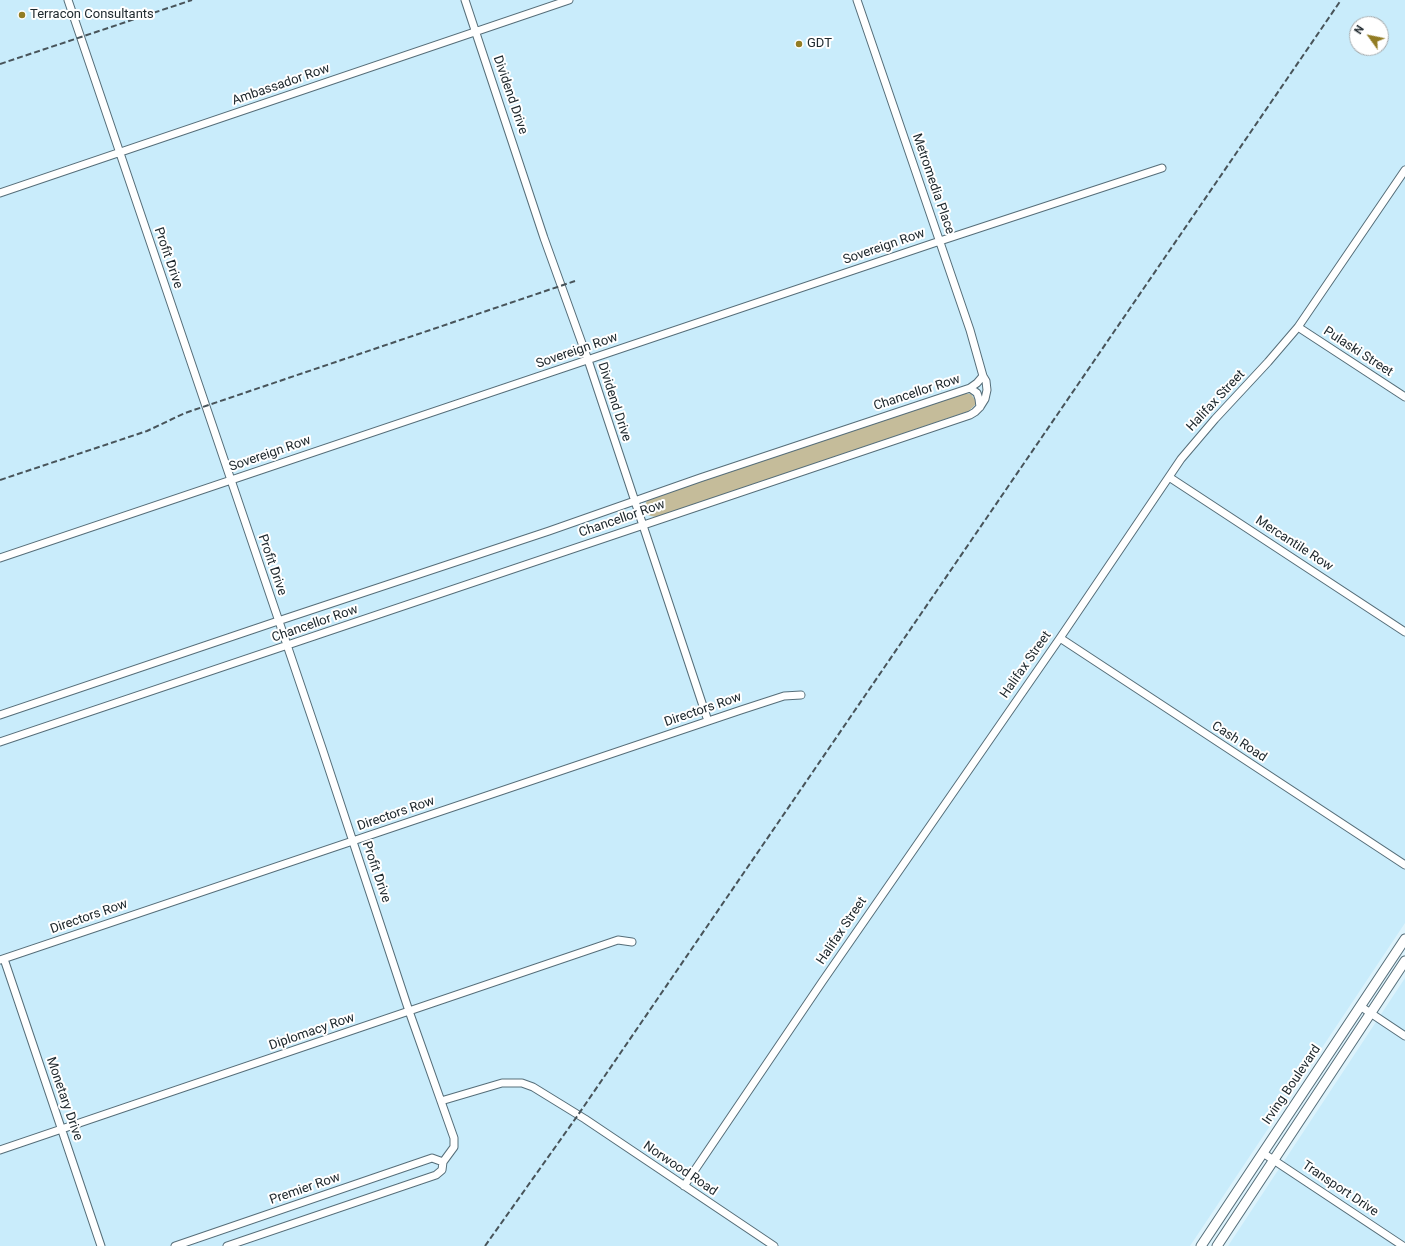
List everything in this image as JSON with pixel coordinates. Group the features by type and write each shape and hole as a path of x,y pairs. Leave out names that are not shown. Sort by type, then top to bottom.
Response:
{"main road":[{"name":"Irving Boulevard","path":"1201,1246 1382,973 1401,954 1405,939"},
{"name":"Irving Boulevard","path":"1216,1246 1405,961"},
{"path":"1382,973 1393,980"},
{"path":"1341,1035 1352,1041"},
{"path":"1303,1093 1314,1100"}],"street":[{"name":"Profit Drive","path":"68,0 454,1138 454,1146 443,1162"},
{"name":"Dividend Drive","path":"465,0 544,238 588,360 708,721"},
{"name":"Ambassador Row","path":"0,193 569,0"},
{"name":"Metromedia Place","path":"857,0 970,330 983,376"},
{"name":"Sovereign Row","path":"0,558 940,241 1162,168"},
{"name":"Halifax Street","path":"684,1186 826,976 1060,638 1181,459 1204,430 1268,362 1298,327 1405,170"},
{"name":"Pulaski Street","path":"1298,327 1405,397"},
{"name":"Chancellor Row","path":"0,715 970,388 983,376"},
{"path":"980,407 985,399 987,390 986,381 983,376"},
{"path":"970,388 977,393 980,407"},
{"name":"Chancellor Row","path":"0,742 970,415 980,407"},
{"name":"Mercantile Row","path":"1169,477 1405,632"},
{"name":"Cash Road","path":"1060,638 1405,865"},
{"name":"Directors Row","path":"2,960 708,721 784,696 801,695"},
{"name":"Diplomacy Row","path":"0,1150 618,940 632,942"},
{"name":"Monetary Drive","path":"2,960 62,1129 101,1246"},
{"path":"1360,1006 1405,1036"},
{"name":"Norwood Road","path":"441,1101 502,1083 522,1082 573,1111 774,1246"},
{"name":"Transport Drive","path":"1263,1153 1403,1246"},
{"name":"Premier Row","path":"175,1246 432,1158 443,1162"},
{"path":"227,1246 436,1176 442,1170 443,1162"}],"shaded area":[{"path":"0,0 1405,0 1405,923 1190,1246 0,1246"},
{"path":"963,393 971,394 975,400 975,405 969,411 656,517 647,515 644,510 646,502 650,499"},
{"path":"1405,978 1405,1246 1228,1246"}],"railway":[{"path":"0,64 192,0"},
{"path":"485,1246 578,1115 1341,0"},
{"path":"0,480 147,431 185,413 575,281"}],"place":[{"name":"Terracon Consultants","path":"22,15"},
{"name":"GDT","path":"799,44"}]}
